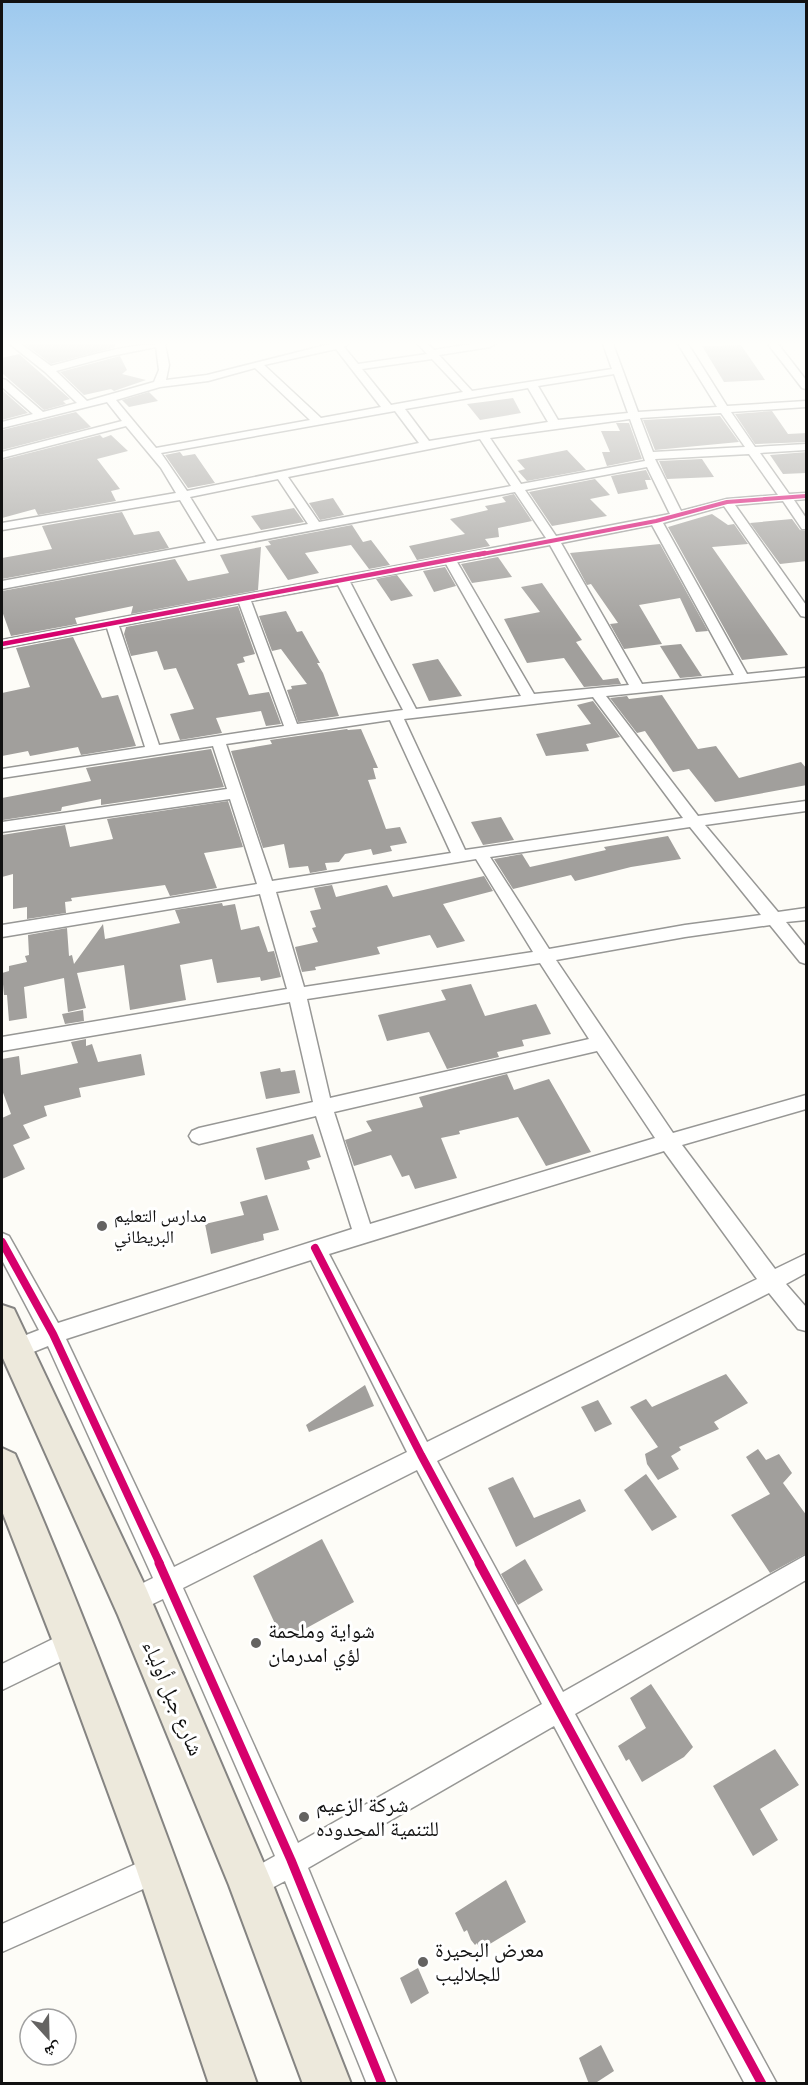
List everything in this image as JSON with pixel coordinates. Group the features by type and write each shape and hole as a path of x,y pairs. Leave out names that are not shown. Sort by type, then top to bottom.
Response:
{"main road":[{"name":"شارع جبل أولياء","path":"9,1334 132,1602 251,1885 327,2084"},
{"path":"2,1466 73,1642 158,1868 233,2084"}],"street":[{"path":"2,455 55,441"},
{"path":"146,441 155,451 213,544"},
{"path":"155,451 208,441"},
{"path":"423,441 426,445"},
{"path":"2,527 181,496 449,441"},
{"path":"487,441 553,540 638,688"},
{"path":"643,441 677,515"},
{"path":"747,441 807,526"},
{"path":"2,585 650,460 807,447"},
{"path":"281,476 315,525"},
{"path":"2,644 656,521 727,502 807,496"},
{"path":"727,502 807,613"},
{"path":"656,521 743,678"},
{"path":"450,561 530,699"},
{"path":"342,580 411,713"},
{"path":"244,600 292,729"},
{"path":"112,624 153,750"},
{"path":"2,774 411,713 596,692 807,672"},
{"path":"596,692 694,821 807,958"},
{"path":"395,716 460,856"},
{"path":"218,740 266,887 297,994 322,1107 363,1233"},
{"path":"2,826 235,794"},
{"path":"2,931 460,856 807,806"},
{"path":"480,853 601,1043 668,1141 770,1283 807,1322"},
{"path":"2,1044 297,994 545,956 685,931 807,914"},
{"path":"199,1136 601,1043"},
{"path":"9,1334 53,1334 363,1233 668,1141 807,1102"},
{"path":"2,1242 53,1334 168,1582 291,1860 382,2084"},
{"path":"315,1248 421,1455 762,2084"},
{"path":"132,1602 421,1455 606,1368 807,1263"},
{"path":"251,1885 291,1860 804,1574"},
{"path":"2,1677 73,1642"},
{"path":"2,1938 158,1868"}],"building":[{"path":"2,441 36,441 2,450"},
{"path":"75,441 118,441 128,451 97,459 120,489 111,491 116,501 38,515 35,509 2,518 2,460"},
{"path":"605,441 636,441 642,459 607,466 602,452 610,452"},
{"path":"652,441 739,442 655,450"},
{"path":"753,441 807,441 807,442 755,444"},
{"path":"567,450 586,470 527,481 518,471 525,469 517,460"},
{"path":"180,452 183,456 195,454 215,483 188,488 165,455"},
{"path":"807,452 806,473 783,474 770,455"},
{"path":"702,459 714,477 667,479 659,461"},
{"path":"646,470 651,480 645,480 648,489 618,494 611,476"},
{"path":"595,479 610,495 590,499 607,516 552,526 529,492"},
{"path":"514,494 532,521 498,528 499,537 485,539 490,546 417,560 409,546 465,534 450,519 488,510 485,506 506,502 502,497"},
{"path":"333,498 344,515 320,520 309,503"},
{"path":"294,508 304,522 261,530 251,516"},
{"path":"122,512 134,535 159,531 169,548 2,579 2,558 52,549 42,526"},
{"path":"712,514 728,525 734,524 748,544 712,547 788,655 742,660 668,527"},
{"path":"792,519 800,530 807,531 807,561 780,564 750,523"},
{"path":"352,525 363,542 371,540 390,565 369,569 351,545 305,553 319,573 288,580 265,546 271,545 268,541"},
{"path":"660,544 708,631 696,632 680,598 639,605 662,644 624,649 610,624 618,623 591,584 587,585 570,553"},
{"path":"261,547 258,590 131,614 133,606 75,618 77,624 11,636 2,611 2,591 175,559 188,581 229,573 220,555"},
{"path":"498,557 512,577 472,583 461,564"},
{"path":"445,567 456,586 434,592 423,571"},
{"path":"397,575 413,596 391,601 376,579"},
{"path":"542,583 582,640 576,642 603,680 618,678 621,684 584,687 564,658 527,663 504,619 540,612 521,587"},
{"path":"238,606 255,654 243,657 245,662 237,664 249,695 269,692 281,724 266,726 261,711 216,718 222,733 180,740 170,714 194,709 176,668 164,670 157,651 131,656 124,634 126,627"},
{"path":"286,611 297,632 302,631 320,663 317,663 339,716 298,722 287,690 292,689 291,686 307,684 281,649 272,651 259,616"},
{"path":"73,637 102,698 118,695 136,746 81,755 78,747 30,756 28,751 2,756 2,693 30,687 16,648"},
{"path":"681,644 702,676 680,678 660,646"},
{"path":"438,659 462,696 429,701 412,664"},
{"path":"662,695 698,749 716,746 739,778 801,762 807,769 807,785 715,802 689,769 673,772 645,731 637,733 610,698 627,696 629,699"},
{"path":"593,701 620,737 586,744 589,751 546,756 536,734 591,724 577,705"},
{"path":"361,729 378,768 373,768 376,779 368,780 386,829 400,827 407,843 390,846 392,851 373,855 371,849 345,854 339,862 325,863 327,870 310,873 308,866 289,868 284,844 263,848 231,751 272,744 270,740"},
{"path":"211,749 224,787 101,805 101,799 62,807 61,811 3,820 2,798 91,781 86,768"},
{"path":"228,801 243,847 204,853 217,888 170,896 165,885 71,898 72,901 65,902 66,913 27,919 27,907 13,909 13,874 2,877 2,835 65,825 70,847 113,839 107,819"},
{"path":"501,817 514,840 483,845 471,822"},
{"path":"668,836 681,859 631,867 575,881 571,875 513,889 494,859 522,854 530,867 606,850 604,847"},
{"path":"484,876 493,891 443,904 465,941 437,948 430,935 377,947 380,954 315,967 316,970 302,972 295,947 318,942 312,928 316,927 310,911 321,909 314,888 332,885 336,897 387,885 393,897"},
{"path":"222,903 223,906 235,904 241,930 259,926 268,952 274,951 281,977 261,981 260,977 217,983 212,959 180,965 186,1000 130,1010 124,965 77,973 86,1008 68,1012 64,978 24,987 27,1018 9,1021 2,973 9,971 9,966 27,962 25,956 29,955 28,935 67,928 69,956 72,955 74,964 103,924 105,939 180,923 175,910"},
{"path":"471,984 485,1016 536,1004 551,1034 522,1040 524,1046 497,1052 499,1057 447,1069 429,1032 387,1041 378,1015 446,1000 441,990"},
{"path":"83,1010 84,1021 65,1024 62,1014"},
{"path":"86,1039 86,1046 92,1044 98,1062 141,1054 145,1075 79,1088 81,1097 44,1106 47,1116 23,1125 30,1138 13,1145 25,1169 2,1179 2,1118 11,1114 2,1090 2,1059 19,1056 21,1075 78,1063 71,1042"},
{"path":"280,1068 281,1072 295,1070 300,1093 266,1099 260,1072"},
{"path":"507,1074 514,1090 549,1079 591,1152 546,1166 518,1117 459,1131 460,1134 441,1138 457,1178 415,1189 409,1175 402,1177 391,1155 354,1166 345,1140 372,1131 366,1121 423,1107 419,1097"},
{"path":"313,1134 321,1157 307,1161 310,1169 265,1180 256,1148"},
{"path":"267,1195 279,1230 263,1234 264,1240 211,1254 205,1224 244,1215 240,1202"},
{"path":"726,1374 748,1403 714,1422 719,1429 679,1447 681,1450 671,1456 679,1469 658,1480 647,1464 645,1454 658,1447 630,1407 646,1399 652,1407"},
{"path":"365,1385 374,1406 309,1432 306,1425"},
{"path":"598,1400 612,1424 595,1432 581,1407"},
{"path":"758,1449 766,1460 779,1454 792,1473 783,1483 807,1516 807,1553 770,1573 731,1515 770,1494 746,1457"},
{"path":"646,1474 677,1517 652,1531 624,1490"},
{"path":"513,1477 534,1518 580,1499 586,1511 516,1547 488,1488"},
{"path":"322,1539 354,1602 283,1641 253,1576"},
{"path":"525,1559 543,1590 518,1605 501,1574"},
{"path":"651,1684 693,1747 684,1757 642,1782 629,1759 626,1761 618,1746 646,1728 630,1698"},
{"path":"775,1749 799,1785 760,1809 778,1840 753,1856 713,1786"},
{"path":"506,1880 526,1922 480,1950 477,1943 475,1945 471,1940 467,1930 464,1932 455,1913"},
{"path":"418,1968 429,1993 411,2004 400,1978"},
{"path":"601,2045 614,2071 594,2084 589,2084 579,2058"}],"cycle path":[{"path":"2,644 656,521 727,502 806,496"},
{"path":"2,1242 53,1334 168,1582 291,1860 382,2084"},
{"path":"315,1248 421,1455 762,2084"}],"place":[{"name":"مدارس التعليم البريطاني","path":"102,1226"},
{"name":"شواية وملحمة لؤي امدرمان","path":"256,1643"},
{"name":"شركة الزعيم للتنمية المحدوده","path":"304,1817"},
{"name":"معرض البحيرة للجلاليب","path":"423,1962"}]}
